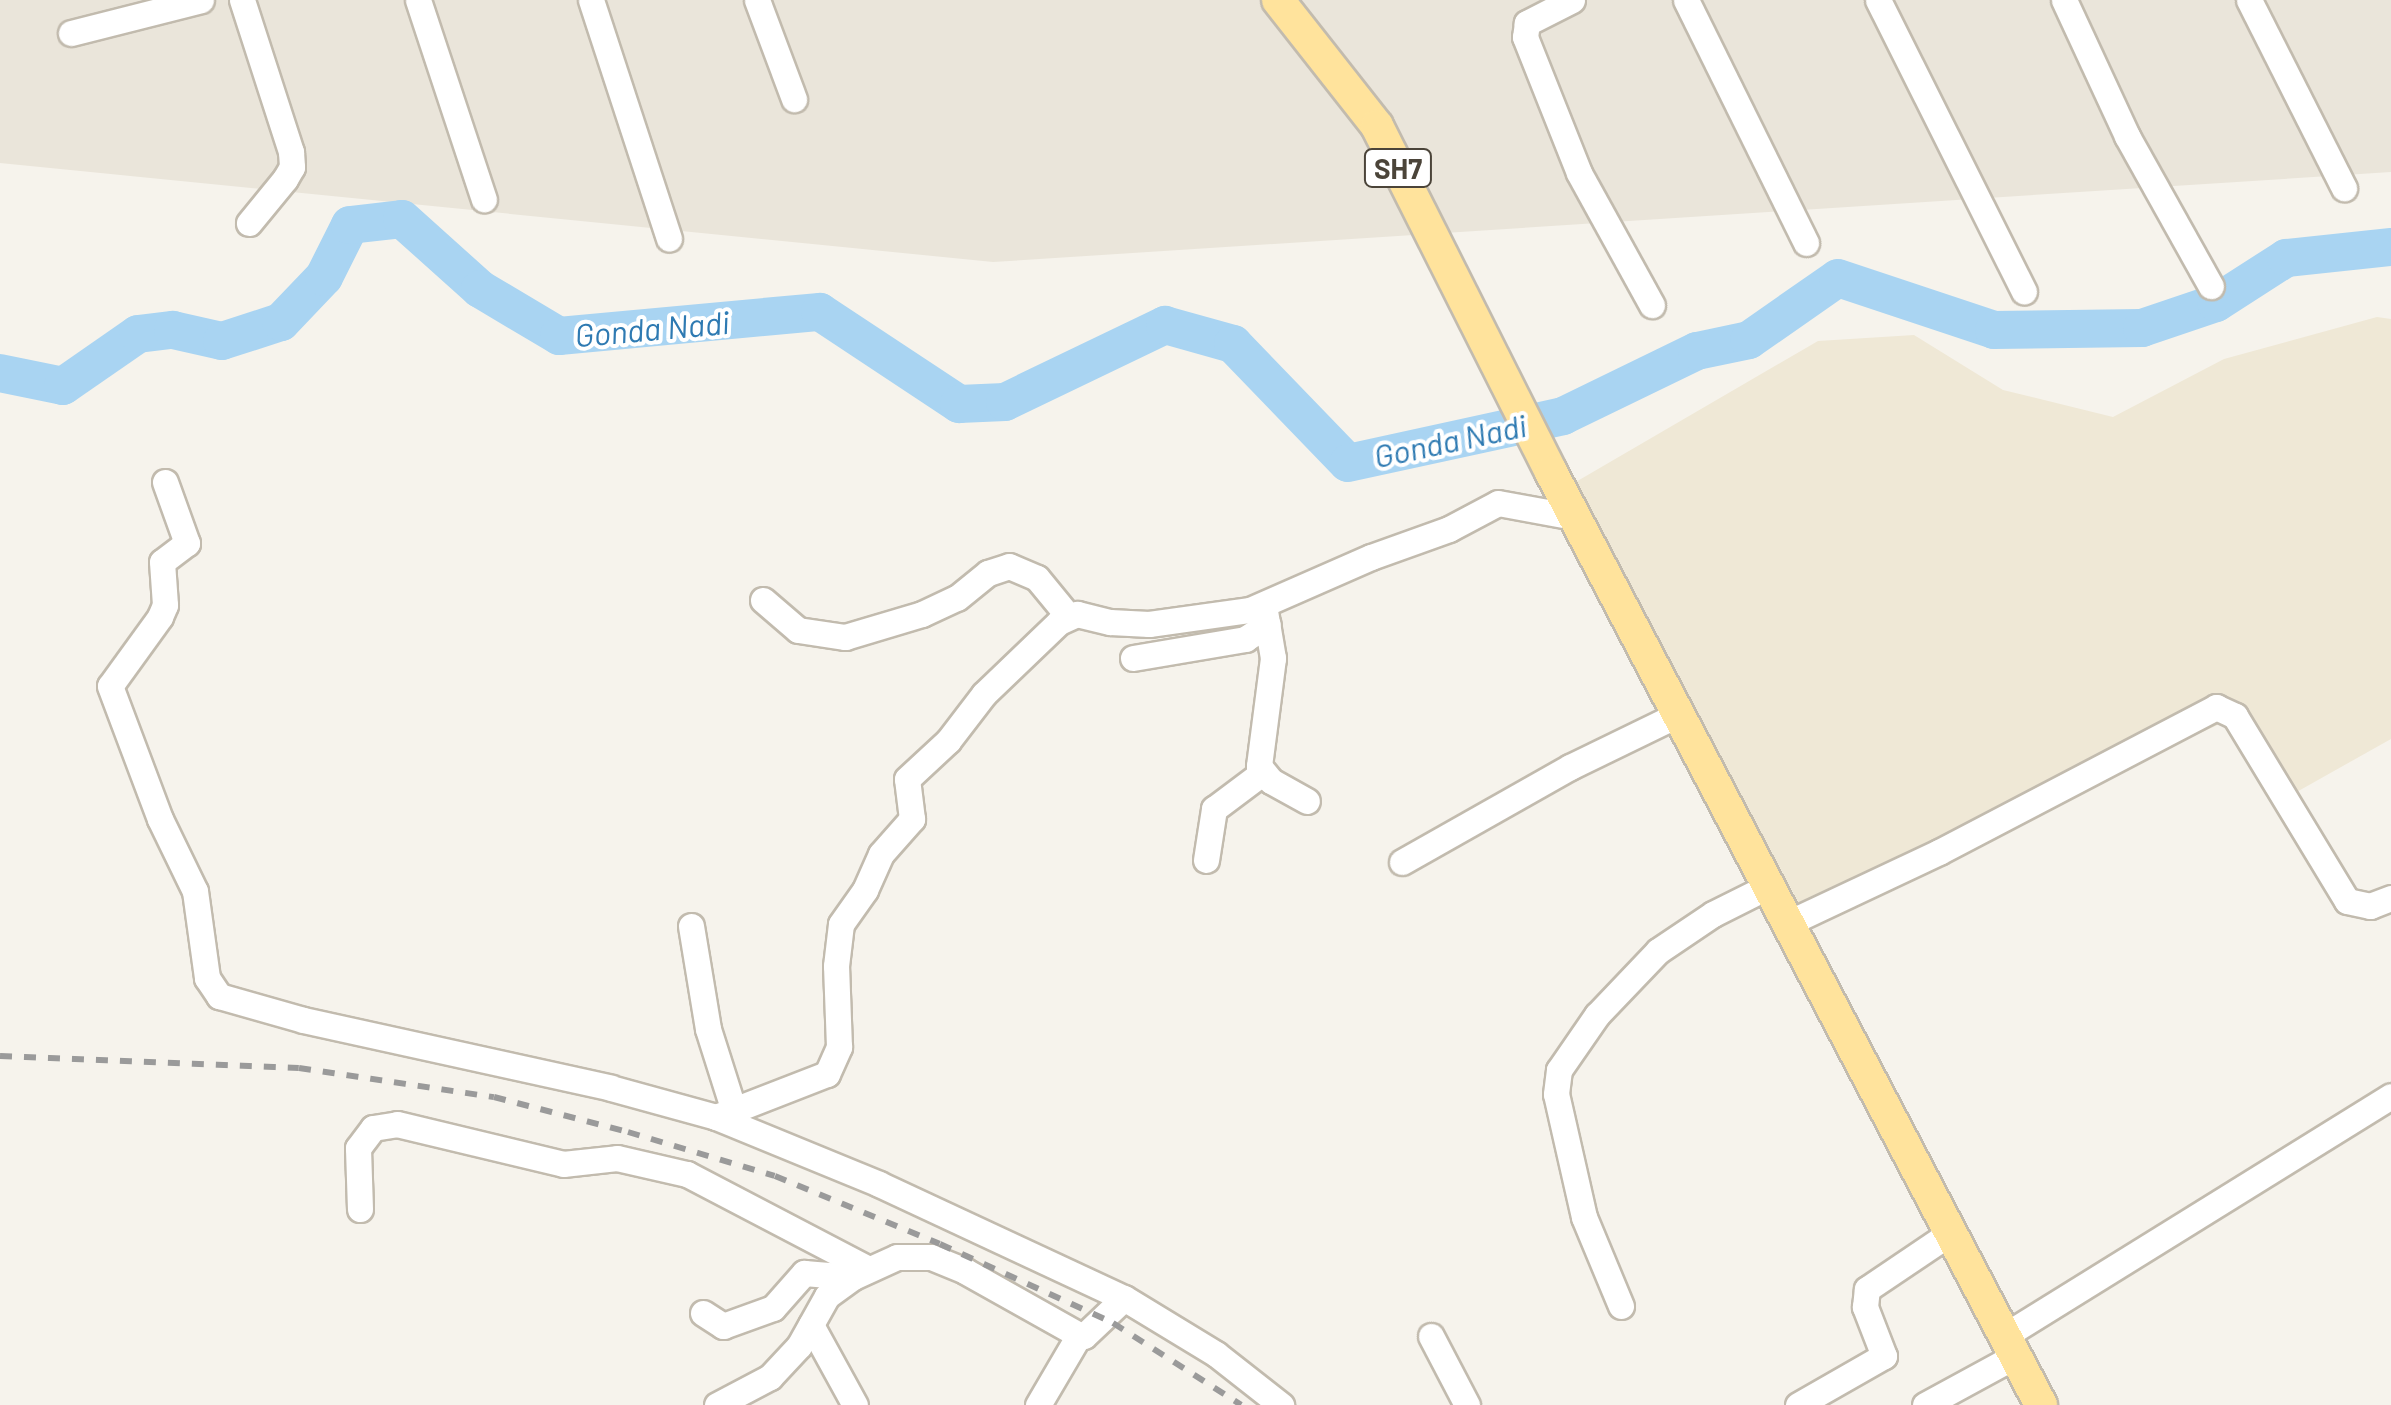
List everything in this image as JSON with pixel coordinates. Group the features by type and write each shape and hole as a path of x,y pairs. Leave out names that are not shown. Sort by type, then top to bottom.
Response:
{"main road":[{"name":"SH7","path":"1278,0 1377,126 1574,517"},
{"path":"1574,517 2041,1405"}],"street":[{"path":"72,33 202,0"},
{"path":"242,0 291,152 285,179 249,223"},
{"path":"418,0 484,199"},
{"path":"591,0 670,240"},
{"path":"757,0 794,99"},
{"path":"1686,0 1806,243"},
{"path":"1878,0 2024,291"},
{"path":"2064,0 2128,136 2211,286"},
{"path":"2248,0 2344,188"},
{"path":"1567,1 1527,23 1525,37 1580,173 1652,305"},
{"path":"165,482 187,543 162,562 165,605 160,618 110,686 160,819 194,891 206,978 218,996 303,1020 725,1114 1124,1298 1216,1354 1281,1405"},
{"path":"1134,658 1244,639 1266,614 1372,557 1450,529 1492,504 1574,517"},
{"path":"763,600 798,630 845,636 922,614 957,598 988,573 1009,566 1037,578 1069,617"},
{"path":"725,1114 827,1074 839,1047 836,966 841,924 864,890 881,854 912,819 907,780 959,728 984,694 1069,617 1085,614 1110,622 1149,624 1266,614"},
{"path":"1262,773 1260,747 1273,658 1266,614"},
{"path":"1786,924 1939,852 2216,707 2235,716 2346,901 2370,906 2391,898"},
{"path":"1402,862 1570,767 1677,715"},
{"path":"1262,773 1307,802"},
{"path":"1206,860 1214,809 1262,773"},
{"path":"1621,1306 1584,1217 1556,1094 1558,1070 1597,1015 1658,951 1713,914 1767,887"},
{"path":"691,926 703,1010 725,1114"},
{"path":"1925,1405 2391,1096"},
{"path":"360,1209 358,1148 373,1128 397,1124 563,1164 617,1158 687,1174 861,1273"},
{"path":"1798,1405 1884,1356 1866,1307 1868,1289 1950,1233"},
{"path":"717,1405 770,1378 799,1346 820,1304 861,1273 913,1254 931,1257 1019,1298 1079,1335 1084,1336 1124,1298"},
{"path":"704,1313 723,1326 772,1308 804,1272 861,1273"},
{"path":"811,1325 855,1405"},
{"path":"1038,1405 1079,1335"},
{"path":"1431,1336 1467,1405"}],"shaded area":[{"path":"0,0 2391,0 2391,172 993,262 0,163"},
{"path":"2377,317 2391,319 2391,739 2284,799 2235,717 1805,915 1574,483 1818,341 1914,335 2003,390 2113,417 2224,359"}],"waterway":[{"name":"Gonda Nadi","path":"0,373 63,386 138,334 173,330 222,341 281,322 324,277 350,225 402,219 480,289 559,336 820,312 959,404 1005,402 1165,325 1233,344 1348,463 1563,416 1697,351 1749,340 1838,278 1994,330 2142,328 2216,303 2286,258 2391,247"}],"railway":[{"path":"0,1056 299,1068 494,1097 628,1132 775,1176 940,1244 1113,1323 1241,1405"}]}
